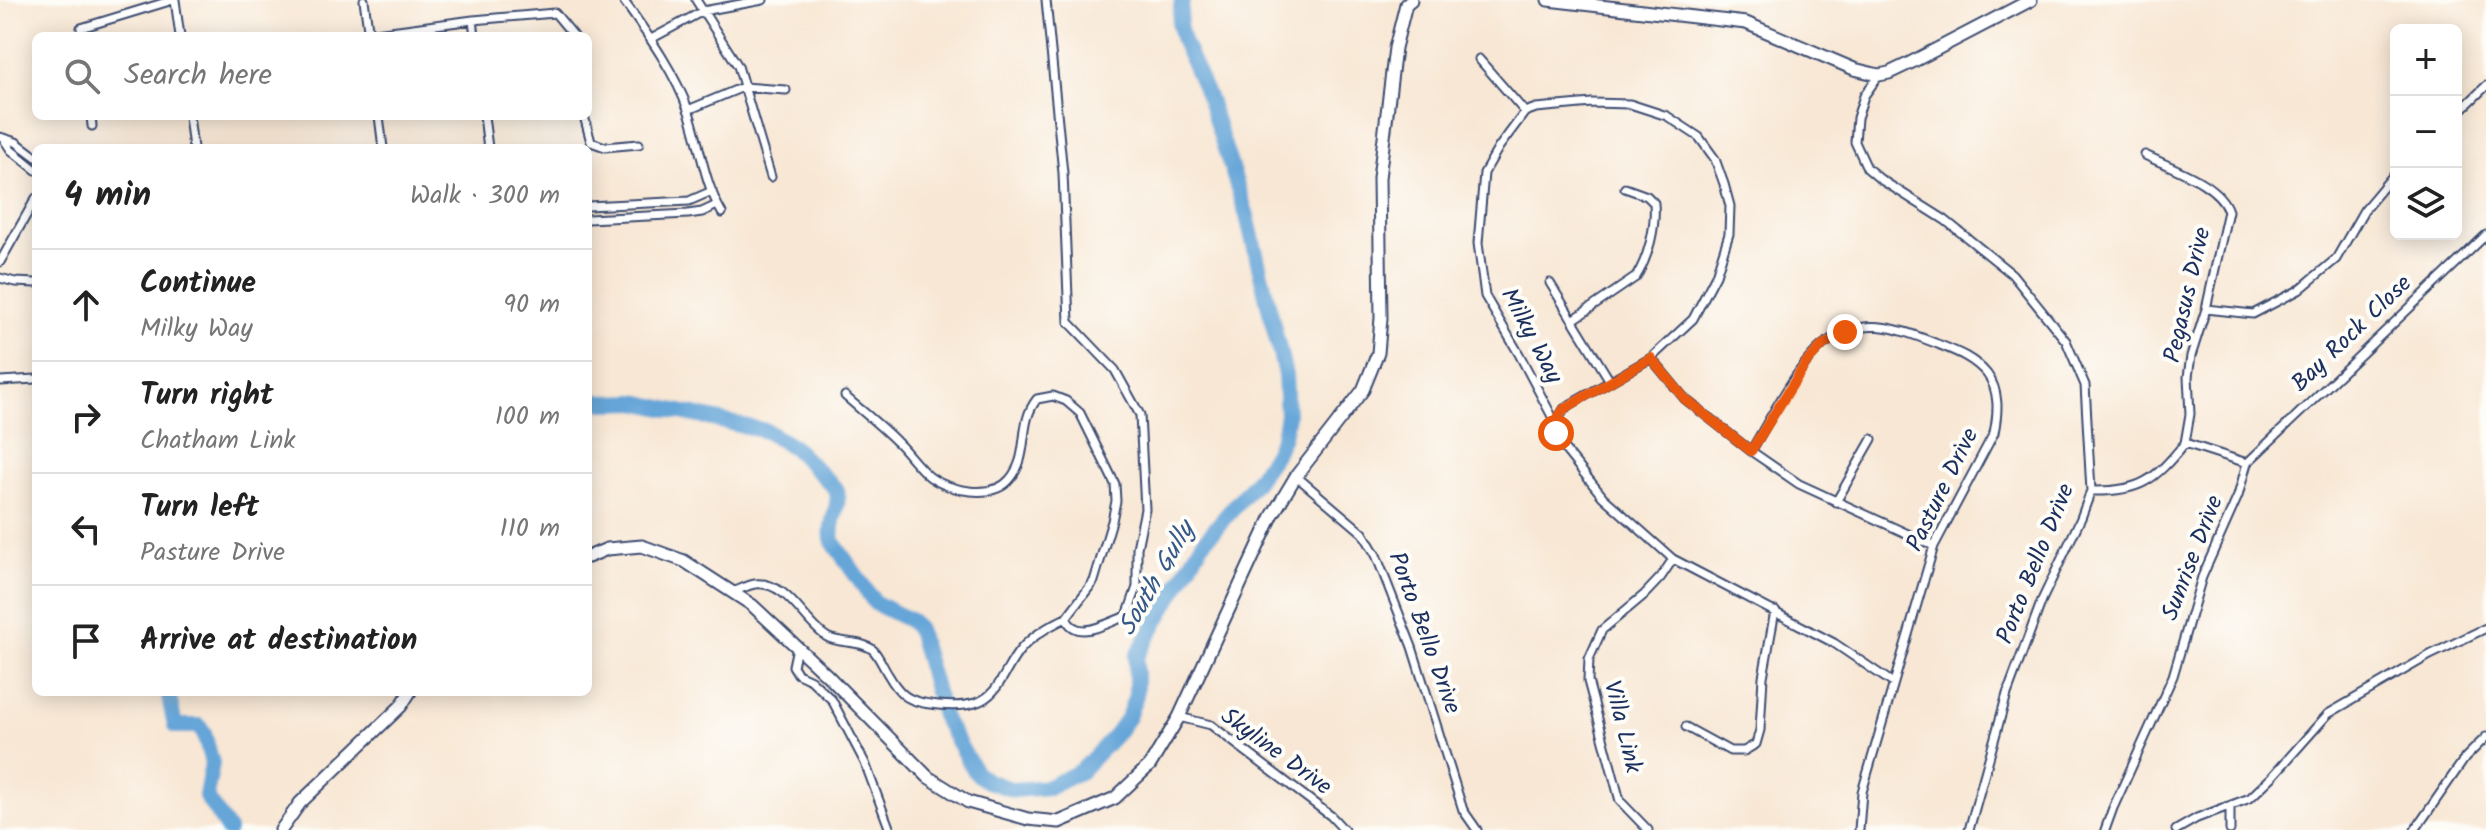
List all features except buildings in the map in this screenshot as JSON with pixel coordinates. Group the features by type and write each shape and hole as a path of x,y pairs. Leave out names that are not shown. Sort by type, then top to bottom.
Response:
{"main road":[{"path":"592,555 607,549 642,546 684,561 752,605 928,777 968,802 1028,819 1059,822 1115,798 1150,765 1179,717 1272,516 1296,476 1363,390 1378,353 1381,318 1379,178 1395,48 1406,4 1411,0"},
{"path":"1548,0 1746,23 1854,69 1879,75 1910,63 2031,0"},
{"path":"281,830 300,803 401,706 407,696"}],"street":[{"path":"82,32 81,28 174,0 179,32"},
{"path":"364,0 368,32"},
{"path":"592,219 720,209 688,110 651,39 623,0"},
{"path":"696,0 738,66 771,177"},
{"path":"651,39 703,11 763,0"},
{"path":"1046,0 1063,173 1069,322 1115,370 1140,415 1145,509 1137,548 1137,587 1127,616 1092,630 1075,630 1066,618"},
{"path":"389,32 555,13 571,32"},
{"path":"473,20 474,32"},
{"path":"1479,59 1525,112"},
{"name":"Porto Bello Drive","path":"1879,75 1864,96 1857,118 1855,142 1867,168 1945,220 2012,274 2066,341 2085,385 2091,491 2042,600 2007,694 1969,830"},
{"path":"2462,109 2486,86"},
{"path":"688,110 743,87 786,90"},
{"name":"Milky Way","path":"1556,424 1564,409 1651,358 1693,319 1716,275 1729,234 1730,206 1715,159 1699,137 1667,116 1630,104 1592,103 1536,108 1525,112 1484,173 1478,243 1485,296 1556,424 1562,449 1603,497 1673,559 1834,643 1893,683"},
{"path":"91,120 92,126"},
{"path":"190,120 192,144"},
{"path":"380,120 382,144"},
{"path":"484,120 488,144"},
{"path":"585,120 591,142 605,147 639,144"},
{"path":"1,137 16,142 32,154"},
{"path":"1,137 11,150 32,167"},
{"name":"Pegasus Drive","path":"2145,155 2211,187 2225,200 2228,211 2206,309 2191,356 2188,377 2190,414 2185,443"},
{"path":"2206,309 2253,314 2299,290 2336,259 2364,210 2390,179"},
{"path":"1573,320 1636,277 1642,267 1651,235 1654,203 1647,196 1625,188"},
{"path":"592,206 689,201 712,191"},
{"path":"0,262 32,205"},
{"path":"599,205 601,218"},
{"name":"Bay Rock Close","path":"2247,463 2486,235"},
{"path":"0,278 32,283"},
{"path":"1550,283 1610,381"},
{"name":"Pasture Drive","path":"1751,451 1806,363 1823,345 1845,332 1869,326 1894,327 1970,357 1989,376 1996,394 1998,414 1994,433 1934,546 1862,792 1859,830"},
{"path":"1651,358 1685,399 1799,484 1934,546"},
{"path":"0,381 32,379"},
{"path":"732,592 757,584 773,588 795,604 811,625 829,639 852,642 873,650 905,697 928,705 970,705 983,701 996,690 1023,646 1066,618 1094,581 1116,501 1115,484 1108,464 1080,413 1066,401 1053,396 1037,399 1027,411 1019,465 1009,481 992,489 961,490 929,476 898,442 845,396"},
{"path":"1836,502 1872,439"},
{"path":"2091,491 2122,491 2144,484 2185,443 2247,463"},
{"name":"Sunrise Drive","path":"2105,830 2173,676 2202,577 2238,496 2247,463"},
{"name":"Porto Bello Drive","path":"1296,476 1363,533 1376,555 1412,647 1463,810 1477,830"},
{"name":"Villa Link","path":"1648,830 1620,801 1588,681 1589,659 1602,630 1644,595 1673,559"},
{"path":"1686,727 1730,751 1744,751 1756,744 1760,730 1763,677 1775,611"},
{"path":"2176,830 2197,818 2250,798 2328,714 2430,655 2486,628"},
{"path":"797,647 793,666 798,674 811,680 832,700 865,763 890,830"},
{"name":"Skyline Drive","path":"1179,717 1211,725 1331,816 1344,830"},
{"path":"2415,830 2465,758 2486,737"},
{"path":"2230,806 2230,830"}],"waterway":[{"name":"South Gully","path":"592,400 603,403 636,402 766,431 793,447 837,490 833,542 875,603 911,621 918,630 944,719 976,773 987,781 1014,790 1049,787 1081,771 1128,717 1136,695 1136,657 1202,544 1275,454 1287,415 1285,375 1247,216 1208,97 1183,41 1179,25 1182,0"},
{"name":"South Gully","path":"169,696 175,726 199,726 204,733 212,763 206,796 228,830"}],"route":[{"path":"1556,433 1556,424 1564,409 1651,358 1685,399 1751,451 1806,363 1823,345 1845,332"}]}
